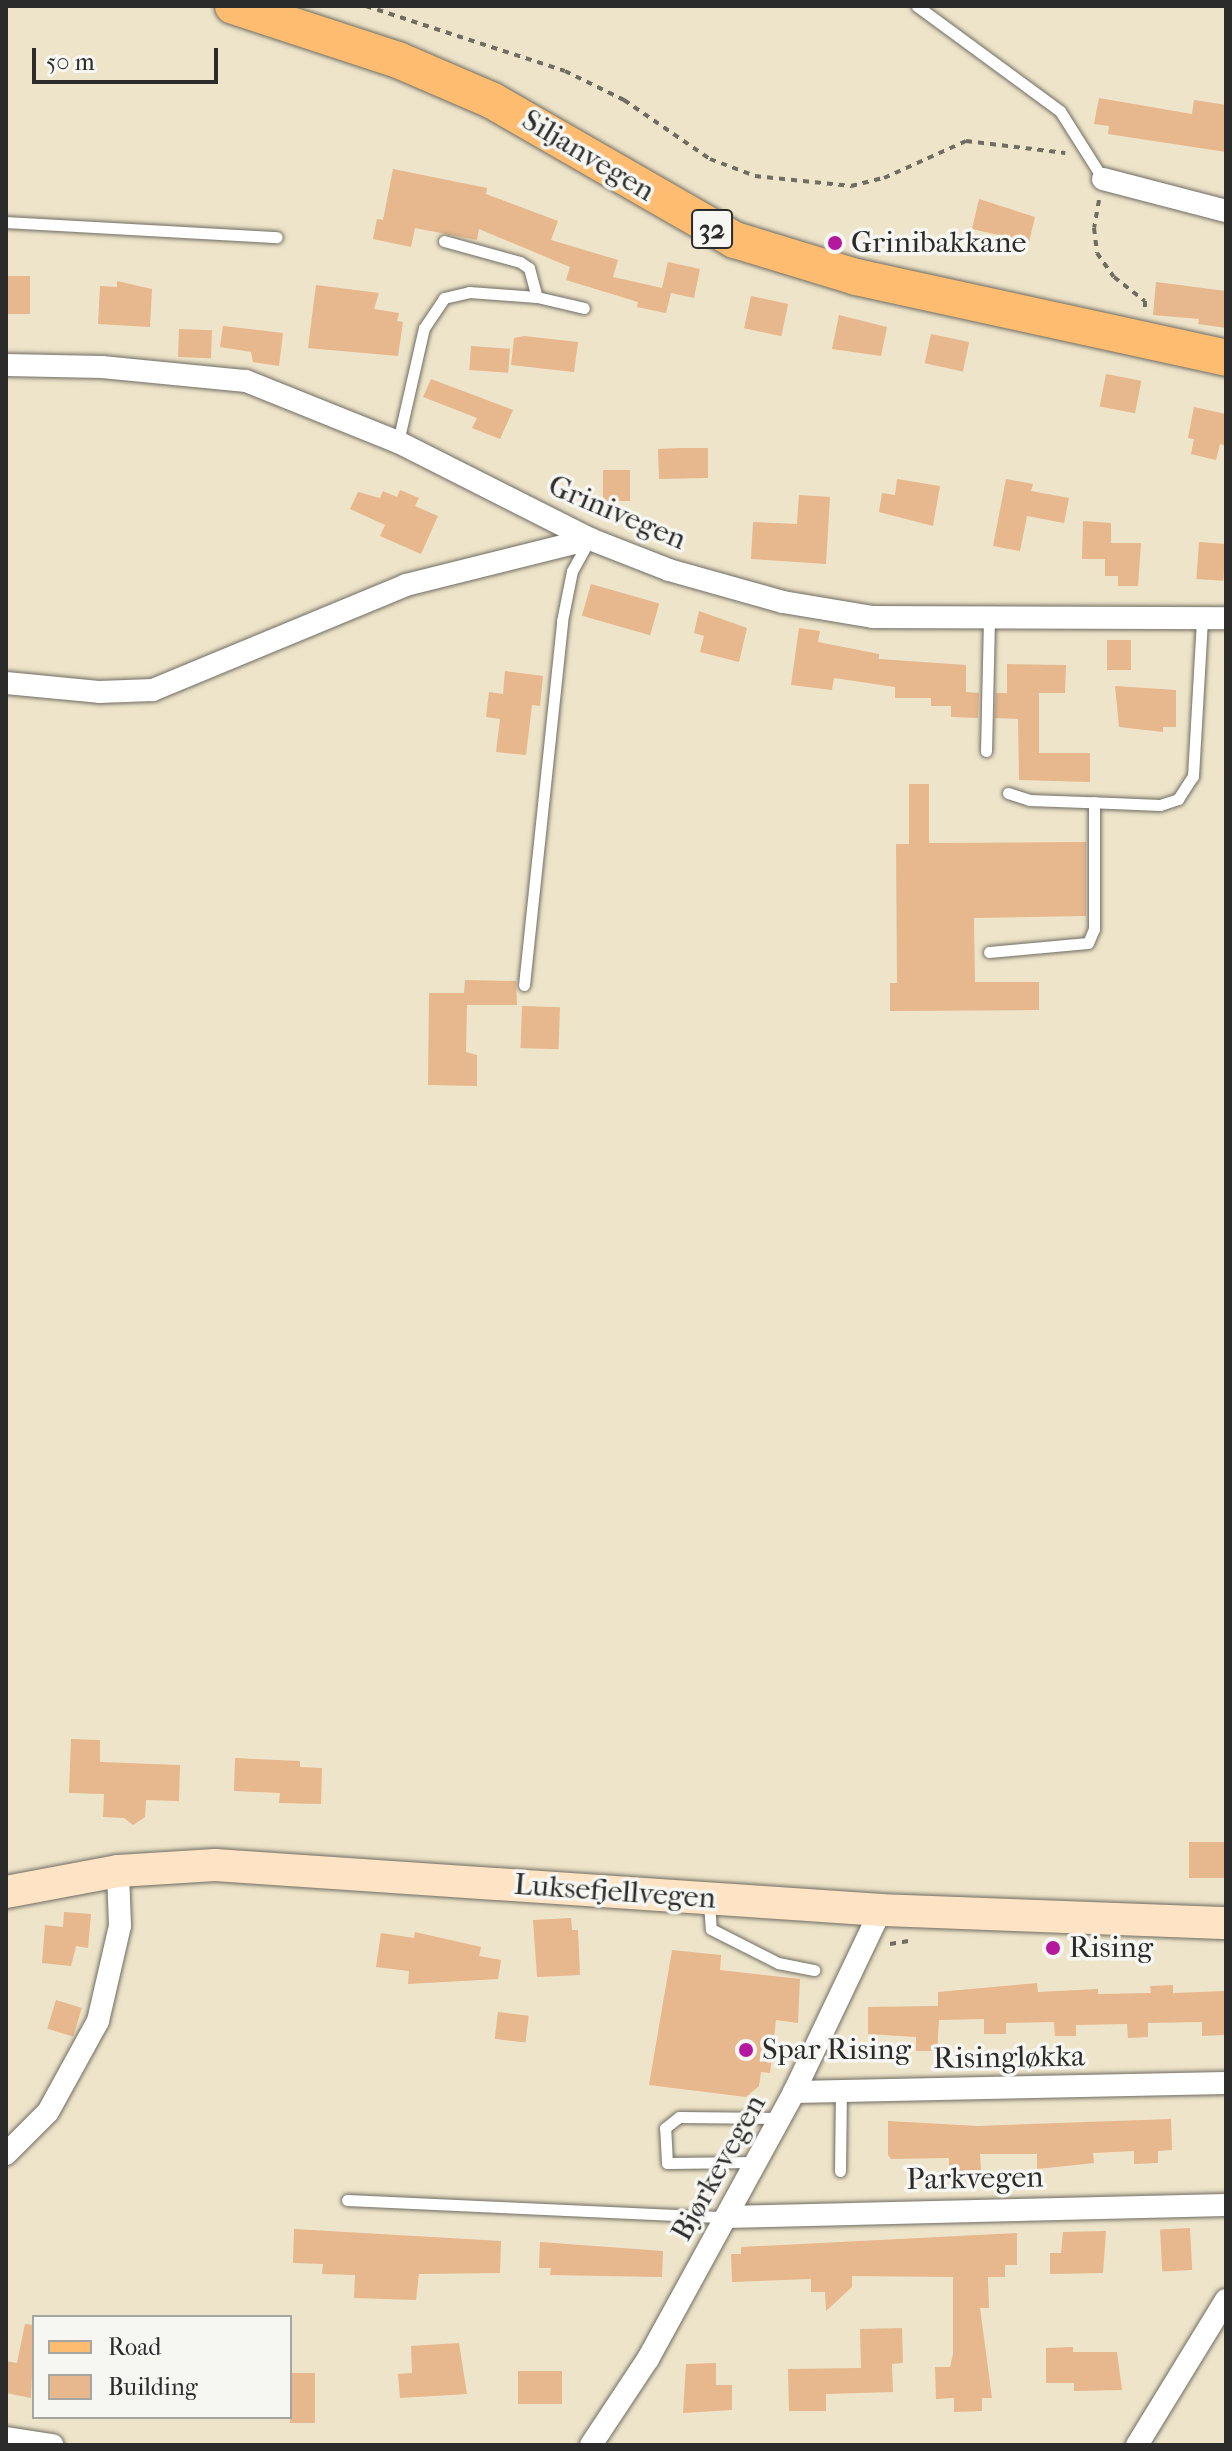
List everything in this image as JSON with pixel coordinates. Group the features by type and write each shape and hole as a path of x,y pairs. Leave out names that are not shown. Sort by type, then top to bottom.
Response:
{"main road":[{"name":"Siljanvegen","path":"233,6 398,60 493,101 735,240 856,277 1226,358"},
{"name":"Luksefjellvegen","path":"6,1892 118,1871 269,1867 881,1910 1226,1923"}],"street":[{"path":"1097,169 1226,211"},
{"name":"Grinivegen","path":"6,365 102,367 246,381 398,442 590,539 669,570 783,602 873,617 1226,618"},
{"path":"6,683 99,692 153,690 406,585 590,539"},
{"path":"6,2154 48,2112 98,2021 118,1941 118,1871"},
{"name":"Bjørkevegen","path":"600,2443 794,2092 881,1910"},
{"name":"Risingløkka","path":"794,2092 1226,2083"},
{"name":"Parkvegen","path":"726,2217 1226,2205"},
{"path":"1137,2445 1226,2300"},
{"path":"6,2438 52,2445"}],"lane":[{"path":"917,6 1060,111 1097,169"},
{"path":"6,222 277,237"},
{"path":"444,241 520,262 529,268 537,297"},
{"path":"398,442 424,328 436,305 469,292 537,297 584,308"},
{"path":"524,985 562,621 572,571 590,539"},
{"path":"986,751 989,617"},
{"path":"1008,793 1029,800 1160,805 1178,799 1193,776 1202,618"},
{"path":"989,952 1088,943 1094,929 1094,802"},
{"path":"709,1898 711,1929 778,1963 814,1970"},
{"path":"840,2171 841,2091"},
{"path":"756,2162 667,2163 663,2156 665,2128 679,2117 780,2118"},
{"path":"347,2200 726,2217"}],"path":[{"path":"366,6 565,71 624,100 710,159 755,176 851,186 975,140 1036,146 1097,169 1094,228 1097,253 1114,277 1145,301 1146,341"}],"building":[{"path":"1099,98 1192,114 1194,100 1226,105 1226,152 1108,134 1109,126 1094,124"},
{"path":"393,169 487,188 486,194 558,221 551,240 618,260 613,277 662,288 668,262 700,269 694,298 671,293 666,313 637,307 638,302 566,280 570,267 479,229 477,240 415,228 411,247 373,239 377,219 383,220"},
{"path":"979,199 1035,217 1029,242 972,229"},
{"path":"6,276 30,276 30,314 6,314"},
{"path":"117,281 152,289 150,327 98,324 100,286 117,287"},
{"path":"1156,282 1226,291 1226,328 1198,324 1199,319 1153,315"},
{"path":"316,285 379,293 374,309 399,313 397,321 403,322 398,356 308,348"},
{"path":"751,296 788,304 781,336 744,328"},
{"path":"839,315 887,327 881,356 832,349"},
{"path":"223,326 283,333 279,366 253,362 251,352 220,347"},
{"path":"179,329 212,330 211,358 178,357"},
{"path":"931,334 969,342 963,371 925,363"},
{"path":"524,336 578,342 574,372 511,365 514,338"},
{"path":"471,346 510,349 508,373 469,370"},
{"path":"1106,374 1141,381 1135,413 1100,406"},
{"path":"431,379 513,410 500,439 472,428 477,418 423,397"},
{"path":"1194,407 1226,414 1226,446 1220,444 1216,460 1191,454 1194,439 1188,438"},
{"path":"708,448 708,478 659,479 658,449"},
{"path":"603,470 630,470 630,501 603,501"},
{"path":"897,479 940,486 933,526 879,512 882,493 895,495"},
{"path":"1006,479 1033,484 1031,491 1069,498 1064,523 1027,516 1020,551 993,546"},
{"path":"400,490 419,498 415,506 438,516 421,554 380,536 385,525 350,509 358,492 380,498 383,491 397,497"},
{"path":"799,495 830,497 826,564 751,559 753,522 797,524"},
{"path":"1083,521 1111,523 1111,543 1141,543 1138,586 1118,586 1118,576 1105,576 1105,559 1082,559"},
{"path":"1199,542 1226,544 1223,581 1196,579"},
{"path":"591,584 659,604 650,635 582,616"},
{"path":"699,611 747,628 739,662 700,652 704,636 694,633"},
{"path":"799,628 820,631 818,642 879,654 879,659 966,665 966,692 979,693 978,718 951,717 951,706 931,706 931,698 895,698 895,687 834,678 832,690 791,685"},
{"path":"1107,640 1131,640 1131,670 1107,670"},
{"path":"1007,664 1066,665 1065,693 1039,693 1039,753 1090,753 1090,782 1019,780 1018,719 995,718 996,693 1007,693"},
{"path":"505,671 543,676 540,706 532,705 526,755 496,752 500,719 486,717 489,692 503,694"},
{"path":"1115,686 1176,690 1176,727 1163,727 1163,732 1119,727"},
{"path":"909,784 929,784 929,843 1086,842 1086,916 974,918 975,982 1039,982 1039,1010 890,1011 890,983 897,983 896,844 909,844"},
{"path":"465,980 516,981 517,1005 467,1005 466,1052 477,1055 477,1086 428,1085 429,993 464,993"},
{"path":"522,1006 560,1007 559,1049 521,1048"},
{"path":"71,1739 100,1740 100,1762 180,1765 179,1801 146,1800 145,1817 133,1825 124,1818 103,1817 104,1794 69,1793"},
{"path":"235,1758 300,1761 300,1767 322,1768 321,1804 279,1803 280,1793 234,1791"},
{"path":"1189,1842 1226,1842 1226,1878 1189,1878"},
{"path":"64,1912 91,1914 88,1948 76,1946 71,1966 42,1963 45,1925 63,1927"},
{"path":"571,1918 572,1930 578,1930 580,1975 537,1977 533,1920"},
{"path":"415,1932 481,1947 479,1956 501,1960 498,1979 408,1984 409,1971 376,1967 381,1933 414,1938"},
{"path":"672,1950 721,1955 720,1970 800,1979 798,2023 776,2020 770,2073 761,2072 759,2086 746,2097 649,2085"},
{"path":"1037,1983 1038,1992 1098,1989 1098,1994 1151,1993 1150,1986 1173,1985 1173,1993 1226,1991 1226,2035 1202,2036 1202,2022 1148,2023 1148,2037 1128,2038 1127,2024 1076,2025 1076,2036 1055,2036 1054,2022 1006,2023 1006,2034 984,2034 984,2019 939,2020 937,2051 916,2051 916,2037 868,2034 868,2007 938,2006 938,1992"},
{"path":"56,2000 82,2008 73,2037 47,2029"},
{"path":"498,2012 529,2016 525,2043 495,2039"},
{"path":"1171,2119 1172,2150 1158,2151 1158,2163 1134,2164 1134,2151 1093,2153 1094,2163 1037,2169 1037,2154 980,2154 981,2170 949,2171 949,2158 891,2159 888,2155 888,2121 978,2126"},
{"path":"1190,2228 1192,2270 1162,2272 1160,2230"},
{"path":"294,2229 501,2241 500,2273 419,2274 416,2300 354,2298 355,2275 322,2274 323,2264 293,2263"},
{"path":"1106,2231 1103,2273 1050,2274 1050,2253 1061,2253 1063,2232"},
{"path":"1017,2233 1017,2265 1005,2265 1005,2277 988,2277 989,2308 980,2308 992,2398 982,2398 982,2411 954,2412 954,2398 936,2399 935,2367 950,2367 953,2354 953,2277 852,2276 852,2287 826,2311 825,2292 811,2292 811,2279 732,2282 731,2254 741,2254 741,2247"},
{"path":"540,2242 663,2251 662,2277 550,2275 551,2268 539,2268"},
{"path":"25,2324 32,2325 31,2398 6,2393 6,2361 17,2363"},
{"path":"902,2328 903,2363 892,2364 893,2392 826,2394 826,2411 789,2411 788,2369 861,2368 860,2329"},
{"path":"459,2343 467,2394 400,2398 398,2374 412,2373 411,2346"},
{"path":"1073,2347 1073,2352 1117,2352 1122,2390 1074,2391 1074,2383 1046,2383 1046,2348"},
{"path":"716,2363 716,2385 732,2385 732,2410 683,2413 686,2364"},
{"path":"518,2371 562,2371 562,2404 518,2404"},
{"path":"292,2373 315,2373 315,2423 290,2423"}],"place":[{"name":"Grinibakkane","path":"835,243"},
{"name":"Rising","path":"1053,1948"},
{"name":"Spar Rising","path":"746,2050"}]}
